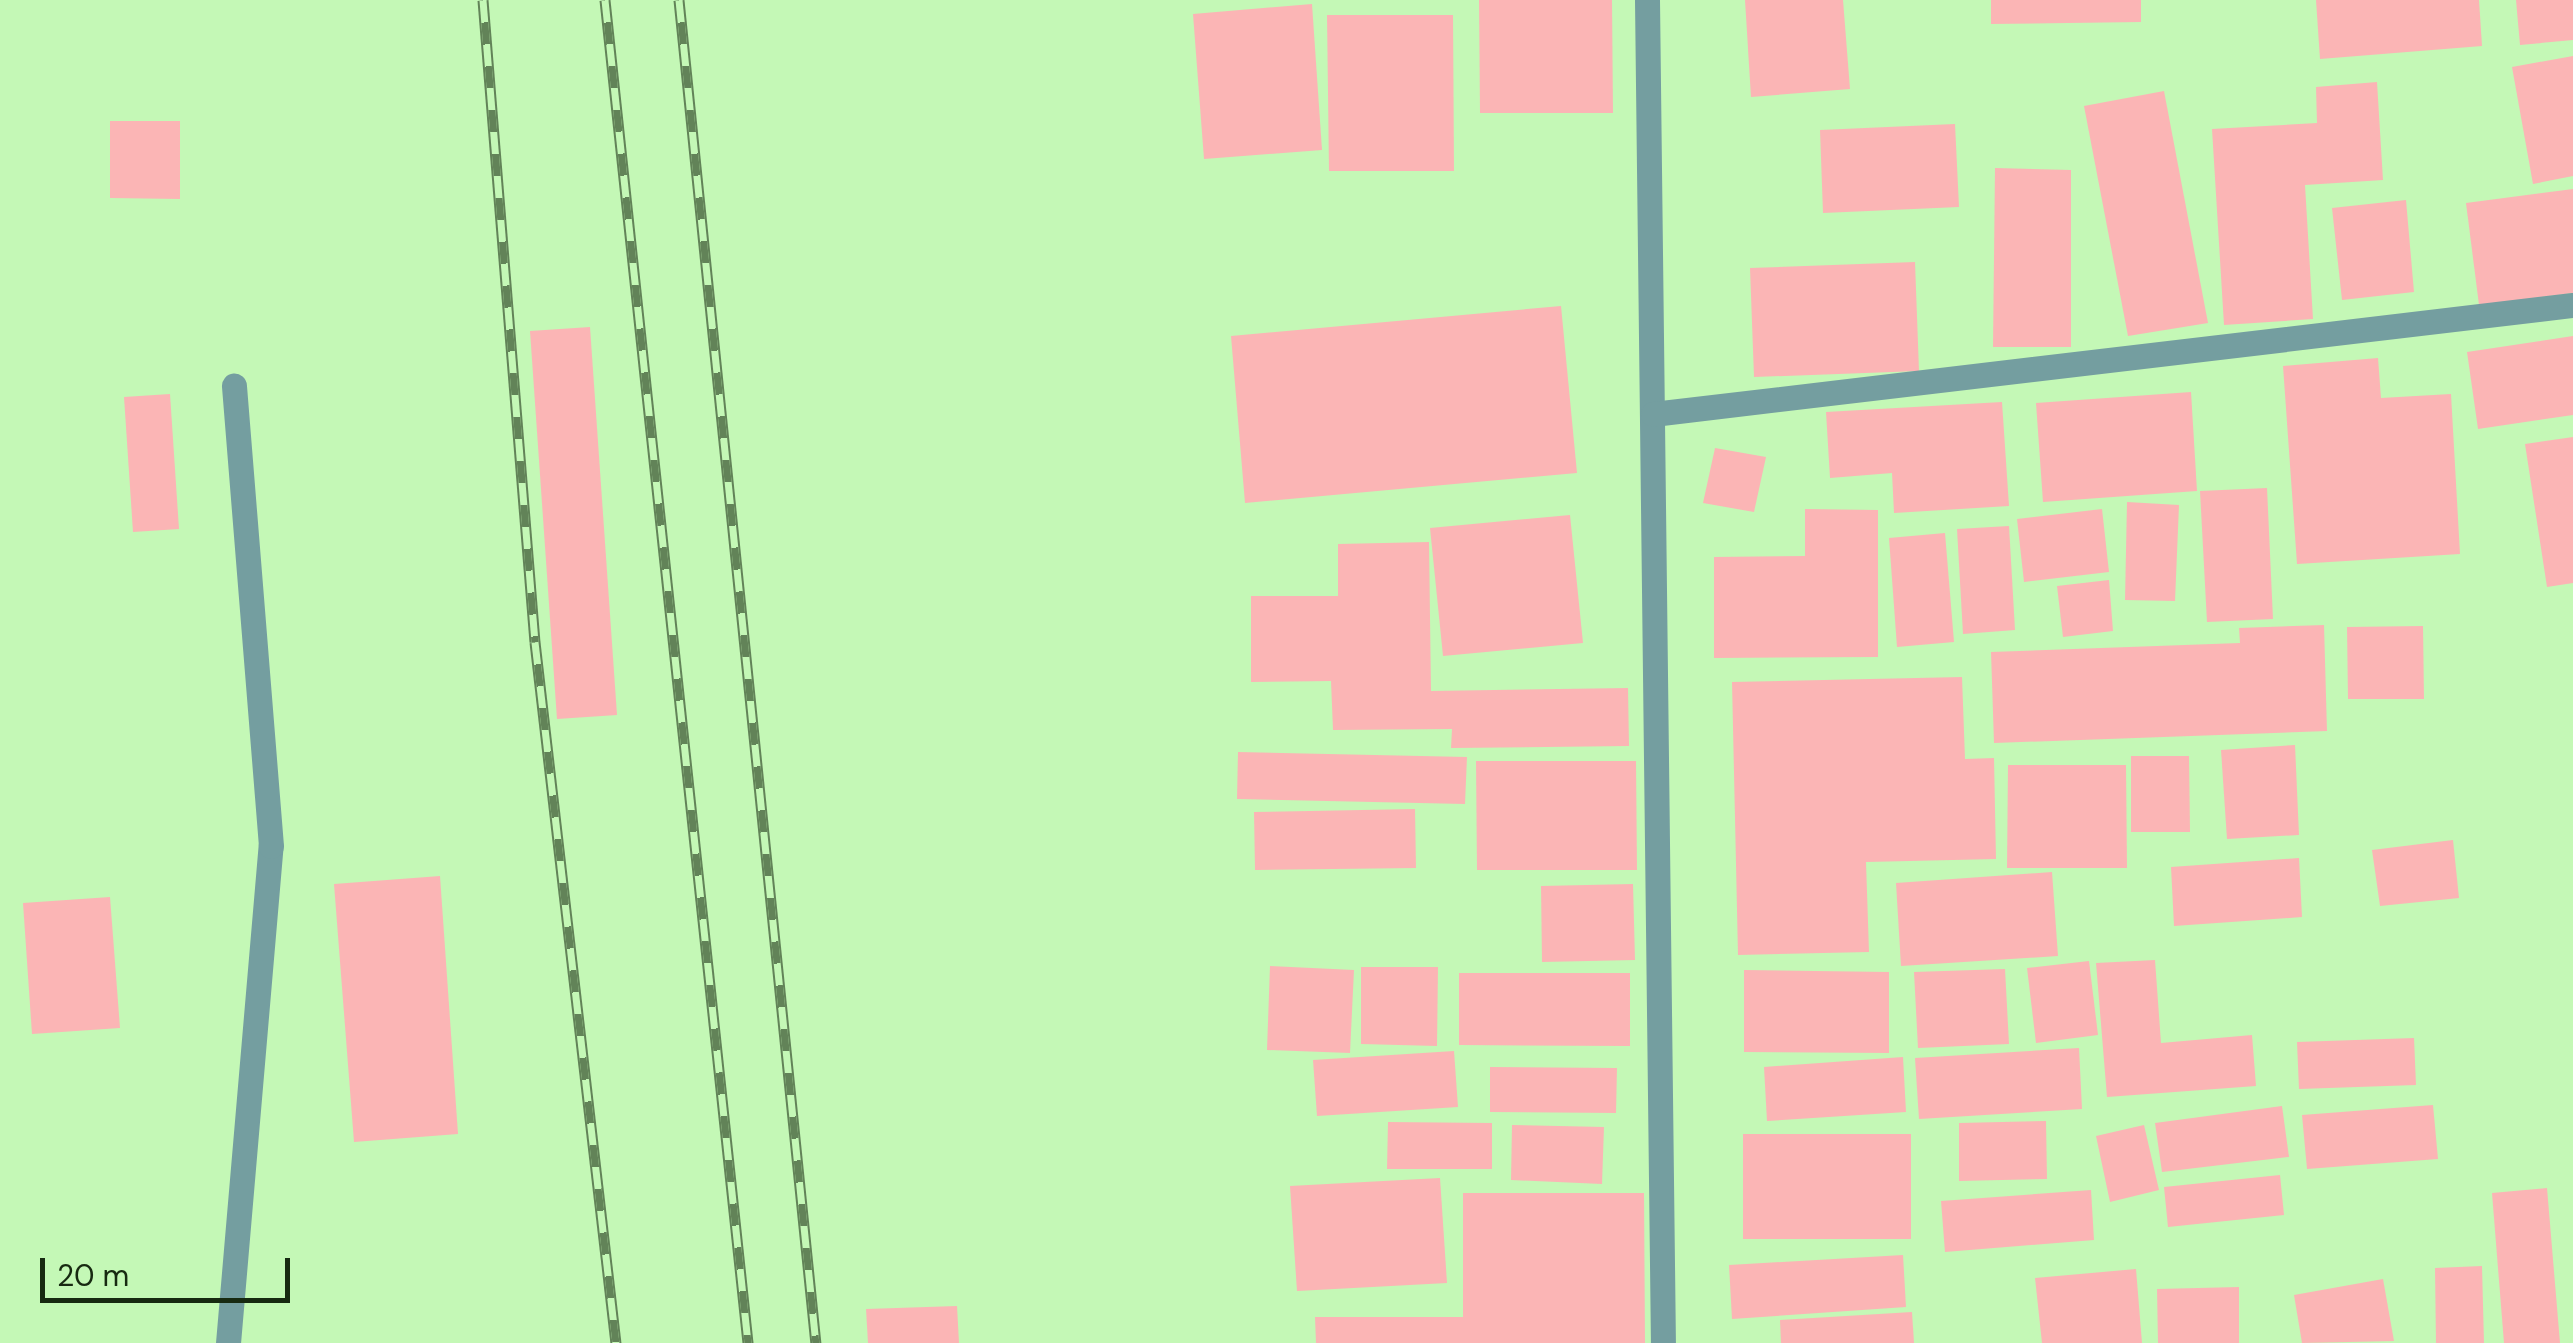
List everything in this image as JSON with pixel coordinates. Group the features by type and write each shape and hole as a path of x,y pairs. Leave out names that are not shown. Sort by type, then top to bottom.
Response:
{"street":[{"path":"1647,0 1663,1343"},
{"path":"1652,414 2573,305"},
{"path":"228,1343 271,846 234,384"}],"building":[{"path":"1479,0 1612,0 1613,113 1480,113"},
{"path":"1745,0 1843,0 1850,89 1751,97"},
{"path":"1991,0 2141,0 2141,22 1991,24"},
{"path":"2316,0 2479,0 2482,46 2320,59"},
{"path":"2516,0 2573,0 2573,40 2520,45"},
{"path":"1312,4 1322,150 1204,159 1193,14"},
{"path":"1327,15 1453,15 1454,171 1329,171"},
{"path":"2573,56 2573,176 2533,184 2512,67"},
{"path":"2377,82 2383,180 2305,185 2313,319 2224,325 2212,129 2317,123 2316,87"},
{"path":"2164,91 2208,323 2128,336 2084,106"},
{"path":"110,121 180,121 180,199 110,198"},
{"path":"1955,124 1959,207 1823,213 1820,130"},
{"path":"1995,168 2071,170 2071,347 1993,347"},
{"path":"2573,189 2573,293 2479,305 2466,203"},
{"path":"2406,200 2414,292 2342,300 2332,208"},
{"path":"1915,262 1919,371 1754,377 1750,268"},
{"path":"1561,306 1577,473 1245,503 1231,336"},
{"path":"590,327 617,715 557,719 530,331"},
{"path":"2573,336 2573,415 2478,429 2467,352"},
{"path":"2378,358 2381,398 2451,394 2460,554 2297,564 2283,366"},
{"path":"2191,392 2197,491 2043,502 2036,403"},
{"path":"170,394 179,529 133,532 124,397"},
{"path":"2002,402 2009,506 1894,513 1892,473 1830,478 1826,412"},
{"path":"2573,437 2573,583 2547,587 2525,444"},
{"path":"1715,448 1766,457 1754,512 1703,503"},
{"path":"2267,488 2273,619 2207,622 2200,491"},
{"path":"2127,502 2179,505 2175,601 2125,600"},
{"path":"1805,509 1878,510 1878,657 1714,658 1714,557 1805,556"},
{"path":"2102,509 2109,572 2024,582 2017,519"},
{"path":"1570,515 1583,643 1443,656 1430,528"},
{"path":"2009,526 2015,630 1963,634 1957,529"},
{"path":"1945,533 1954,642 1897,647 1889,538"},
{"path":"1429,542 1431,691 1628,688 1629,746 1451,748 1452,729 1333,730 1331,681 1251,682 1251,596 1338,596 1338,544"},
{"path":"2109,580 2113,631 2063,637 2057,586"},
{"path":"2324,625 2327,731 1994,743 1991,652 2240,643 2239,628"},
{"path":"2423,626 2424,699 2348,699 2347,627"},
{"path":"1962,677 1965,759 1994,758 1996,859 1866,862 1869,952 1738,955 1732,682"},
{"path":"2295,745 2299,835 2227,839 2221,750"},
{"path":"1238,752 1467,757 1465,804 1237,799"},
{"path":"2131,756 2189,756 2190,832 2131,832"},
{"path":"1476,761 1636,761 1637,870 1477,870"},
{"path":"2008,765 2126,765 2127,868 2007,868"},
{"path":"1415,809 1416,868 1255,870 1254,812"},
{"path":"2453,840 2459,898 2380,906 2372,850"},
{"path":"2299,858 2302,917 2174,926 2171,867"},
{"path":"2052,872 2058,956 1901,966 1896,883"},
{"path":"440,876 458,1134 354,1142 334,884"},
{"path":"1633,884 1635,960 1542,962 1541,886"},
{"path":"110,897 120,1028 32,1034 23,903"},
{"path":"2155,960 2161,1043 2252,1035 2256,1086 2107,1097 2096,963"},
{"path":"2089,961 2098,1035 2036,1043 2027,968"},
{"path":"1270,966 1354,970 1350,1053 1267,1050"},
{"path":"1361,967 1438,967 1437,1046 1361,1044"},
{"path":"2005,969 2009,1044 1918,1048 1914,972"},
{"path":"1744,970 1889,972 1889,1053 1744,1052"},
{"path":"1459,973 1630,973 1630,1046 1459,1045"},
{"path":"2414,1038 2416,1085 2299,1089 2297,1042"},
{"path":"2079,1048 2082,1109 1919,1119 1915,1058"},
{"path":"1454,1051 1458,1107 1317,1116 1313,1060"},
{"path":"1903,1057 1906,1112 1767,1121 1764,1067"},
{"path":"1490,1067 1617,1068 1616,1113 1490,1112"},
{"path":"2433,1105 2438,1159 2307,1169 2302,1115"},
{"path":"2282,1106 2289,1157 2162,1172 2155,1123"},
{"path":"2046,1121 2047,1179 1959,1181 1959,1123"},
{"path":"1388,1122 1492,1123 1492,1169 1387,1169"},
{"path":"1512,1125 1604,1127 1602,1184 1511,1180"},
{"path":"2144,1125 2159,1190 2110,1202 2096,1136"},
{"path":"1743,1134 1911,1134 1911,1239 1743,1239"},
{"path":"2280,1175 2284,1215 2168,1227 2164,1187"},
{"path":"1440,1178 1447,1283 1297,1291 1290,1186"},
{"path":"2547,1188 2560,1343 2504,1343 2492,1193"},
{"path":"2091,1190 2094,1240 1945,1252 1941,1201"},
{"path":"1463,1193 1644,1193 1645,1343 1316,1343 1315,1317 1463,1317"},
{"path":"1903,1255 1906,1307 1732,1319 1729,1265"},
{"path":"2482,1266 2484,1343 2436,1343 2435,1268"},
{"path":"2136,1269 2142,1343 2042,1343 2035,1278"},
{"path":"2383,1279 2394,1341 2302,1343 2294,1295"},
{"path":"2239,1287 2239,1343 2158,1343 2157,1289"},
{"path":"957,1306 959,1343 868,1343 866,1309"},
{"path":"1912,1312 1914,1343 1781,1343 1780,1320"}],"railway":[{"path":"483,0 535,642 616,1343"},
{"path":"605,0 748,1343"},
{"path":"679,0 816,1343"}]}
